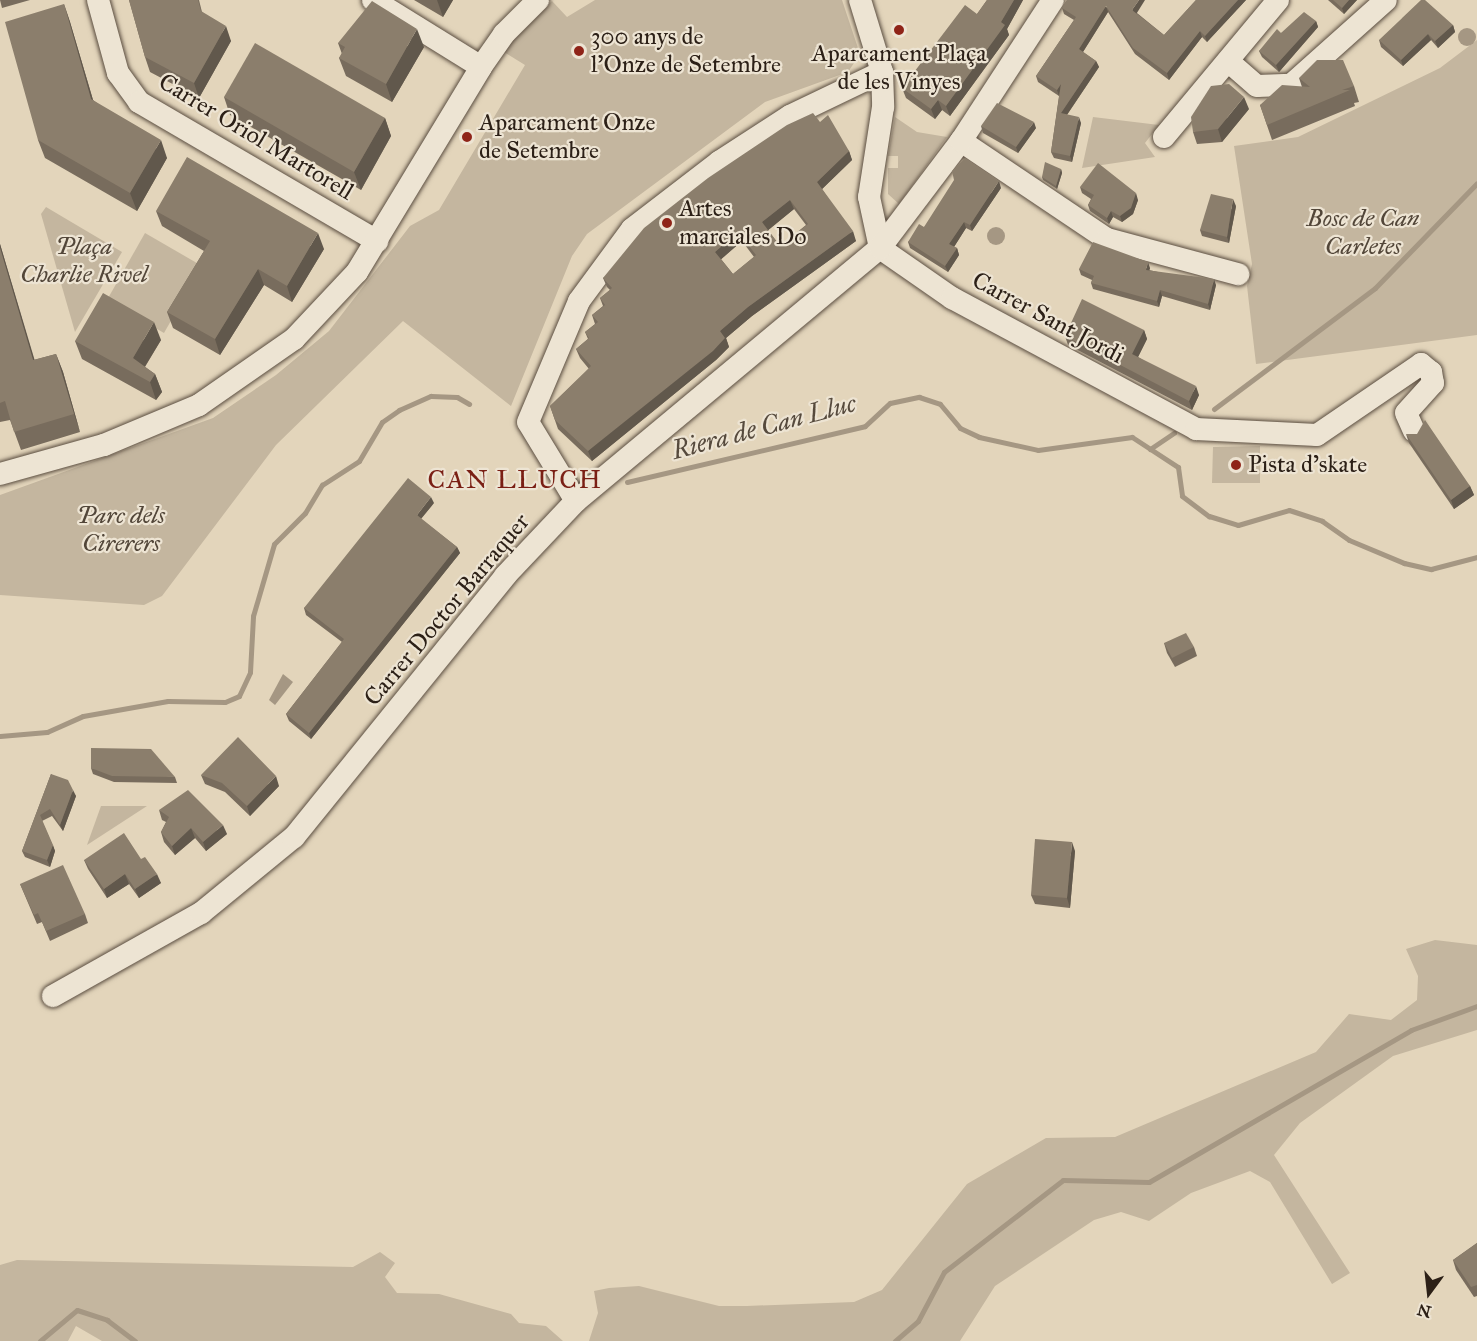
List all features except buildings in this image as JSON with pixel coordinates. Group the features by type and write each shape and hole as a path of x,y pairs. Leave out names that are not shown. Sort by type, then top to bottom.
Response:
{"street":[{"name":"Carrer Oriol Martorell","path":"98,0 118,73 140,102 377,241"},
{"path":"373,0 482,67"},
{"path":"0,474 104,445 224,391 328,308 377,241 504,34 538,0"},
{"path":"860,0 882,72 883,107 869,197 880,248"},
{"name":"Carrer Doctor Barraquer","path":"53,996 201,913 294,837 505,576 576,501 880,248 961,141 1053,0"},
{"path":"1164,137 1278,0"},
{"path":"1228,61 1257,86 1291,85 1386,0"},
{"path":"576,501 528,422 579,302 633,230 719,162 790,116 882,72"},
{"path":"961,141 1107,239 1238,274"},
{"name":"Carrer Sant Jordi","path":"880,248 952,298 1196,429 1317,435 1421,364 1431,372 1433,383 1406,413 1414,431"}],"green space":[{"name":"Parc dels Cirerers","path":"595,0 842,0 860,54 848,72 765,102 587,234 572,256 511,406 403,321 276,445 162,596 144,605 0,595 0,495 213,418 276,375 329,331 410,226 439,210 525,65 504,52 512,40 552,1 567,17"},
{"name":"Bosc de Can Carletes","path":"1477,40 1477,335 1256,364 1247,286 1252,264 1234,146 1298,137 1440,68"},
{"path":"895,117 917,132 947,137 899,204 888,194 888,168 898,168 898,156 888,156"},
{"path":"1093,117 1159,125 1145,143 1155,157 1082,168"},
{"name":"Plaça Charlie Rivel","path":"46,207 122,252 75,332 41,214"},
{"path":"145,233 202,266 164,333 107,300"},
{"name":"Pista d'skate","path":"1260,446 1260,483 1212,483 1213,447"},
{"path":"101,806 147,806 87,845"},
{"path":"1435,940 1477,945 1477,1030 1393,1056 1300,1123 1274,1155 1350,1273 1332,1284 1270,1182 1250,1171 1191,1193 1149,1221 1121,1212 1094,1220 995,1286 960,1341 589,1341 598,1313 594,1291 609,1288 639,1286 719,1306 854,1302 882,1290 967,1184 1046,1138 1115,1137 1316,1052 1349,1014 1391,1020 1417,1000 1418,976 1406,949"},
{"path":"380,1252 395,1263 385,1277 397,1293 439,1294 511,1314 519,1323 546,1326 563,1341 102,1341 76,1326 68,1341 0,1341 0,1265 17,1260 353,1267"}],"shaded area":[{"path":"1467,28 1473,31 1476,37 1473,43 1467,46 1461,43 1458,37 1461,31"},
{"path":"996,227 1002,230 1005,236 1002,242 996,245 990,242 987,236 990,230"},
{"path":"283,674 293,682 275,705 269,700"}],"waterway":[{"path":"1214,409 1375,288 1477,183"},
{"name":"Riera de Can Lluc","path":"0,736 47,732 83,716 168,701 225,702 239,696 250,672 253,616 274,544 305,513 322,485 359,461 382,422 399,410 431,396 457,397 469,404"},
{"name":"Riera de Can Lluc","path":"627,482 865,426 890,403 919,397 940,404 960,428 979,437 1038,450 1132,437 1178,467 1182,496 1209,516 1238,525 1289,510 1322,521 1349,540 1404,563 1431,569 1477,557"},
{"path":"1150,449 1174,433"},
{"path":"895,1341 918,1321 944,1272 1063,1180 1149,1182 1411,1030 1477,1006"},
{"path":"40,1341 77,1310 107,1320 135,1341"}],"place":[{"name":"Aparcament Plaça de les Vinyes","path":"899,30"},
{"name":"300 anys de l'Onze de Setembre","path":"579,51"},
{"name":"Aparcament Onze de Setembre","path":"467,137"},
{"name":"Artes marciales Do","path":"667,223"},
{"name":"Pista d'skate","path":"1236,465"}],"district":[{"name":"CAN LLUCH","path":"515,480"}]}
